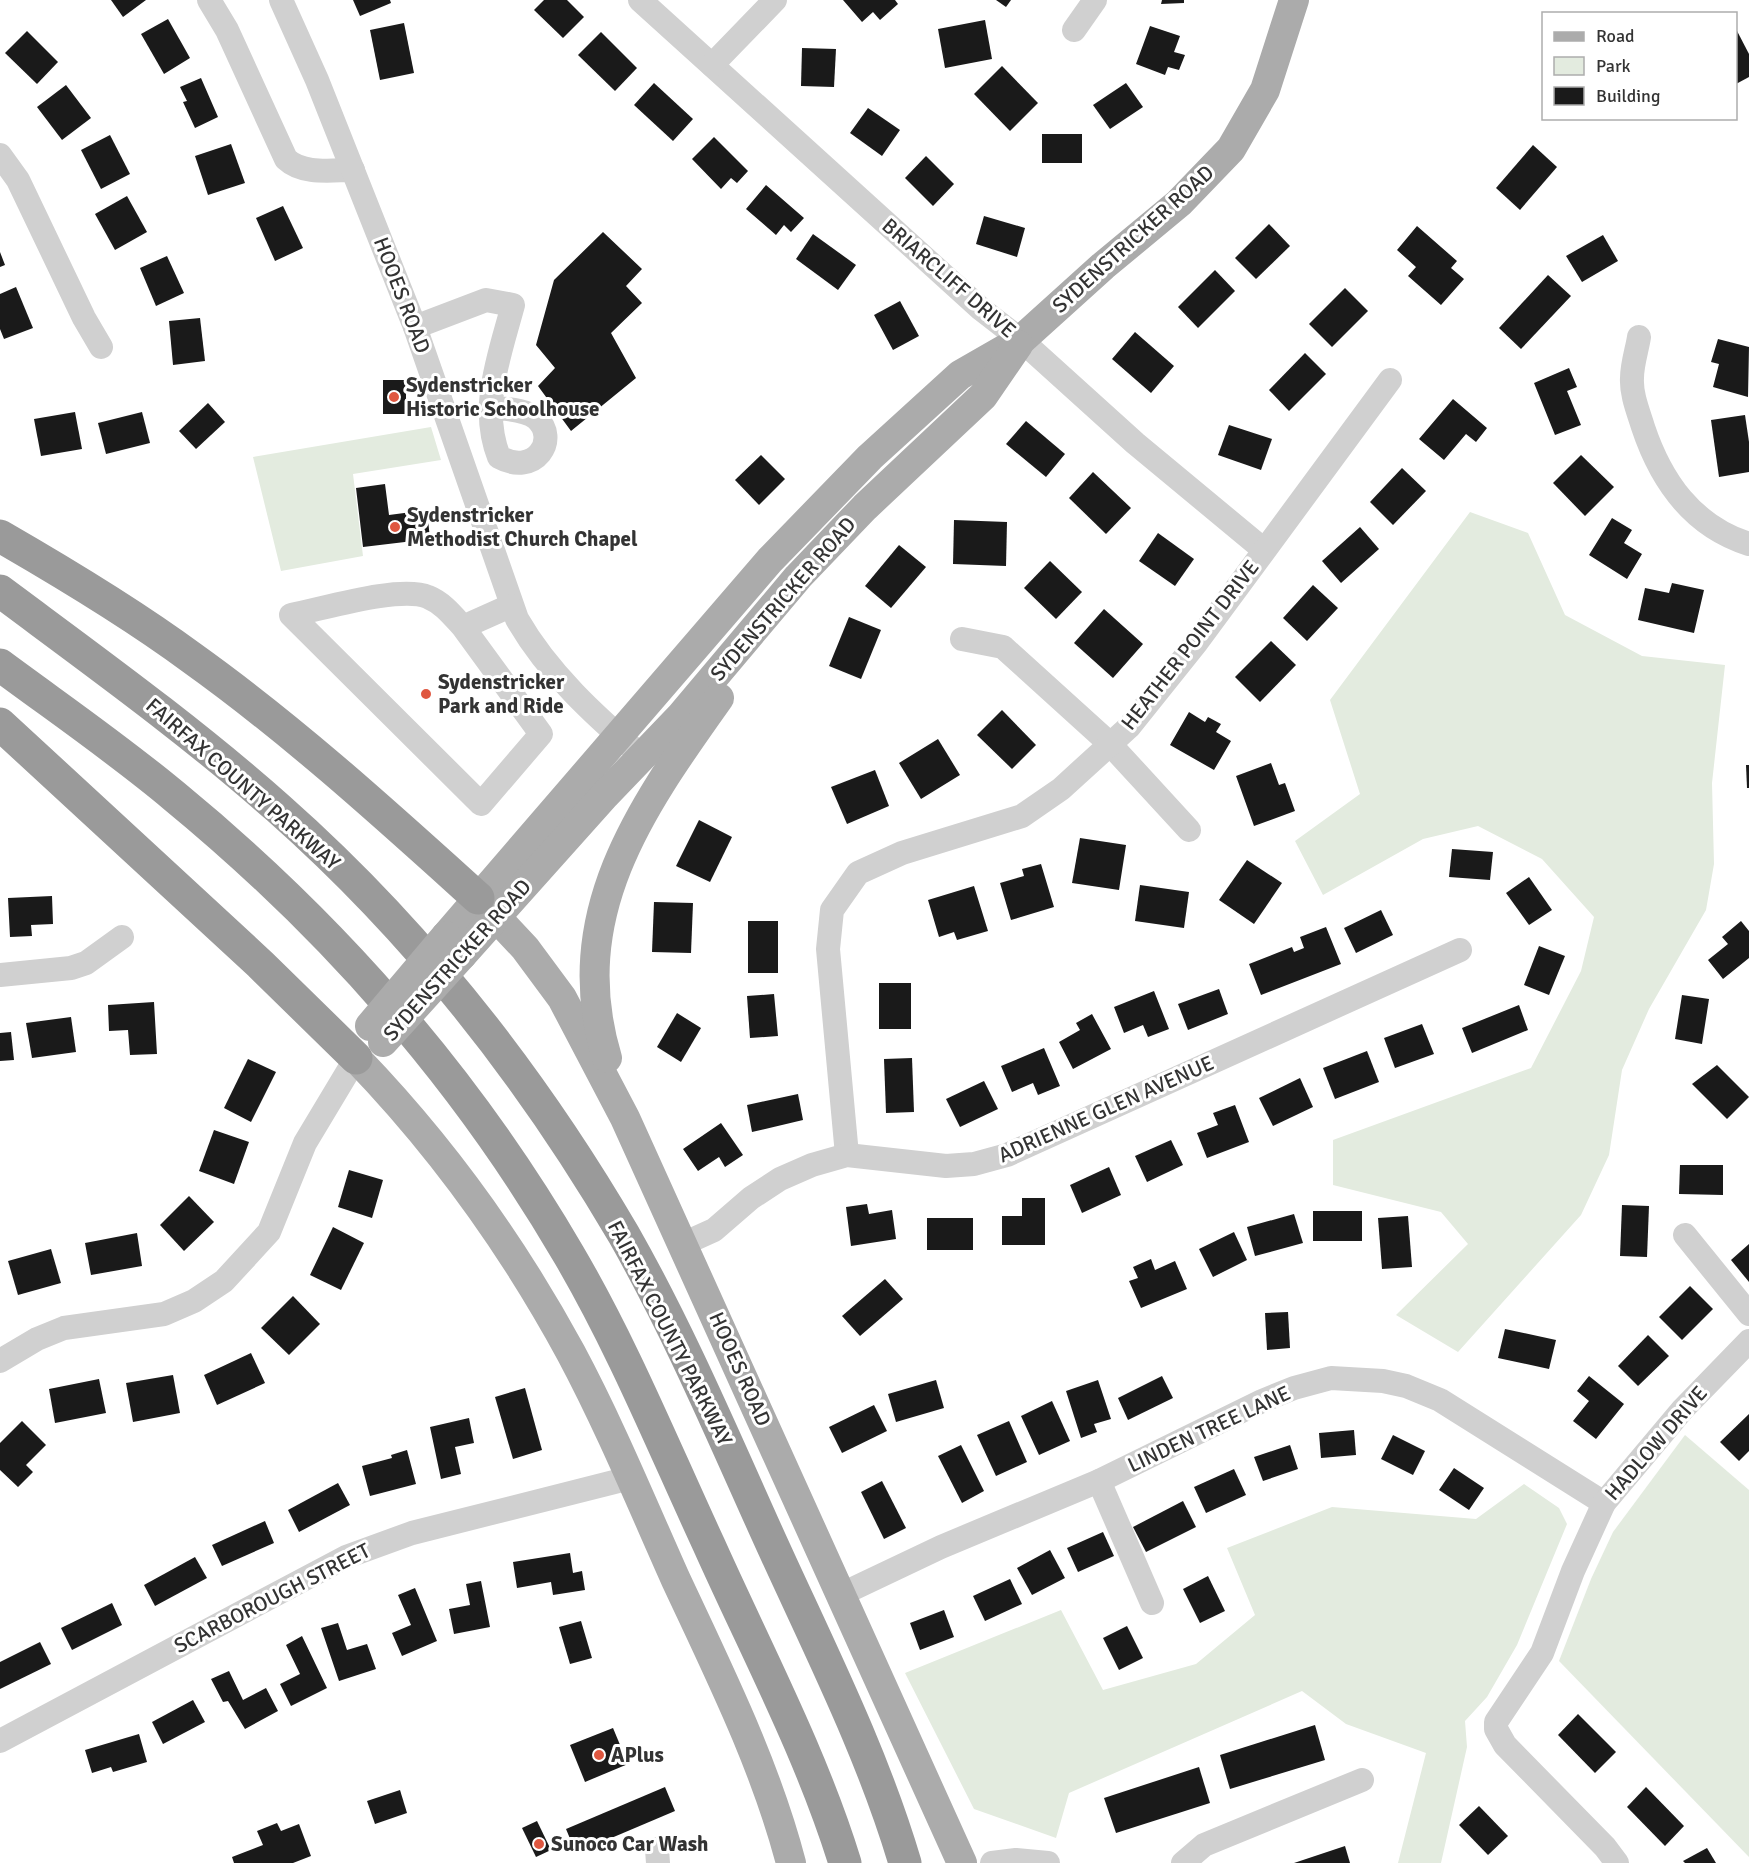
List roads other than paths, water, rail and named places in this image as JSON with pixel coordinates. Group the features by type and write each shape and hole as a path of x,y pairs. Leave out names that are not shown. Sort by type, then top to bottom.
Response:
{"highway":[{"path":"0,536 143,623 237,690 346,780 487,908"},
{"name":"FAIRFAX COUNTY PARKWAY","path":"0,591 160,711 280,810 355,882 416,947 478,1021 527,1085 624,1235 694,1371 873,1770 904,1863"},
{"path":"0,665 171,793 260,870 378,991 450,1077 489,1129 570,1256 624,1358 806,1760 845,1863"},
{"path":"0,724 260,964 370,1042"}],"main road":[{"name":"SYDENSTRICKER ROAD","path":"370,1042 487,908 618,736 770,560 870,457 960,375 1021,340 1103,266 1179,203 1231,149 1265,90 1294,0"},
{"name":"SYDENSTRICKER ROAD","path":"487,908 681,717 798,578 865,507 984,396 1021,340"},
{"path":"626,1118 606,1054 595,1000 595,948 607,889 624,846 638,820 696,730 759,645 798,578"},
{"name":"HOOES ROAD","path":"487,908 538,964 562,998 626,1118 962,1863"},
{"path":"370,1042 436,1150 518,1264 572,1355 752,1748 791,1863"}],"street":[{"path":"209,0 236,50 286,159 292,165 306,169 354,170"},
{"name":"HOOES ROAD","path":"281,0 309,60 415,327 510,606 523,631 584,705 642,756"},
{"name":"BRIARCLIFF DRIVE","path":"640,0 981,309 1021,340 1135,443 1264,550"},
{"path":"712,66 775,0"},
{"path":"1074,30 1095,0"},
{"path":"0,155 18,180 101,347"},
{"path":"415,327 486,300 513,305 492,386 490,407"},
{"path":"1639,337 1632,378 1635,403 1659,468 1685,505 1705,523 1733,539 1749,544"},
{"name":"HEATHER POINT DRIVE","path":"847,1155 828,949 832,909 858,873 902,853 1022,816 1061,789 1130,727 1191,650 1389,380"},
{"path":"409,592 429,597 437,602 463,627 541,734 481,804 291,615 409,592"},
{"path":"463,627 510,606"},
{"path":"962,639 1003,647 1110,744 1189,830"},
{"path":"0,975 71,968 86,963 122,937"},
{"name":"ADRIENNE GLEN AVENUE","path":"684,1244 714,1230 757,1194 780,1179 812,1165 847,1155 946,1166 974,1164 1007,1155 1460,950"},
{"path":"0,1361 37,1339 64,1328 164,1314 194,1301 224,1281 269,1232 305,1143 370,1042"},
{"path":"1685,1236 1749,1314"},
{"name":"HADLOW DRIVE","path":"1617,1863 1605,1847 1505,1745 1496,1729 1496,1722 1542,1653 1580,1556 1604,1503 1683,1409 1749,1341"},
{"name":"LINDEN TREE LANE","path":"842,1594 941,1547 1099,1481 1262,1401 1294,1388 1331,1378 1360,1378 1406,1386 1440,1400 1604,1503"},
{"name":"SCARBOROUGH STREET","path":"0,1741 346,1557 421,1531 630,1478"},
{"path":"1099,1481 1152,1603"},
{"path":"1183,1863 1204,1845 1362,1780"},
{"path":"992,1863 1016,1860 1048,1863"}],"place":[{"name":"Sydenstricker Historic Schoolhouse","path":"394,397"},
{"name":"Sydenstricker Methodist Church Chapel","path":"395,527"},
{"name":"Sydenstricker Park and Ride","path":"426,694"},
{"name":"APlus","path":"599,1755"},
{"name":"Sunoco Car Wash","path":"539,1844"}]}
